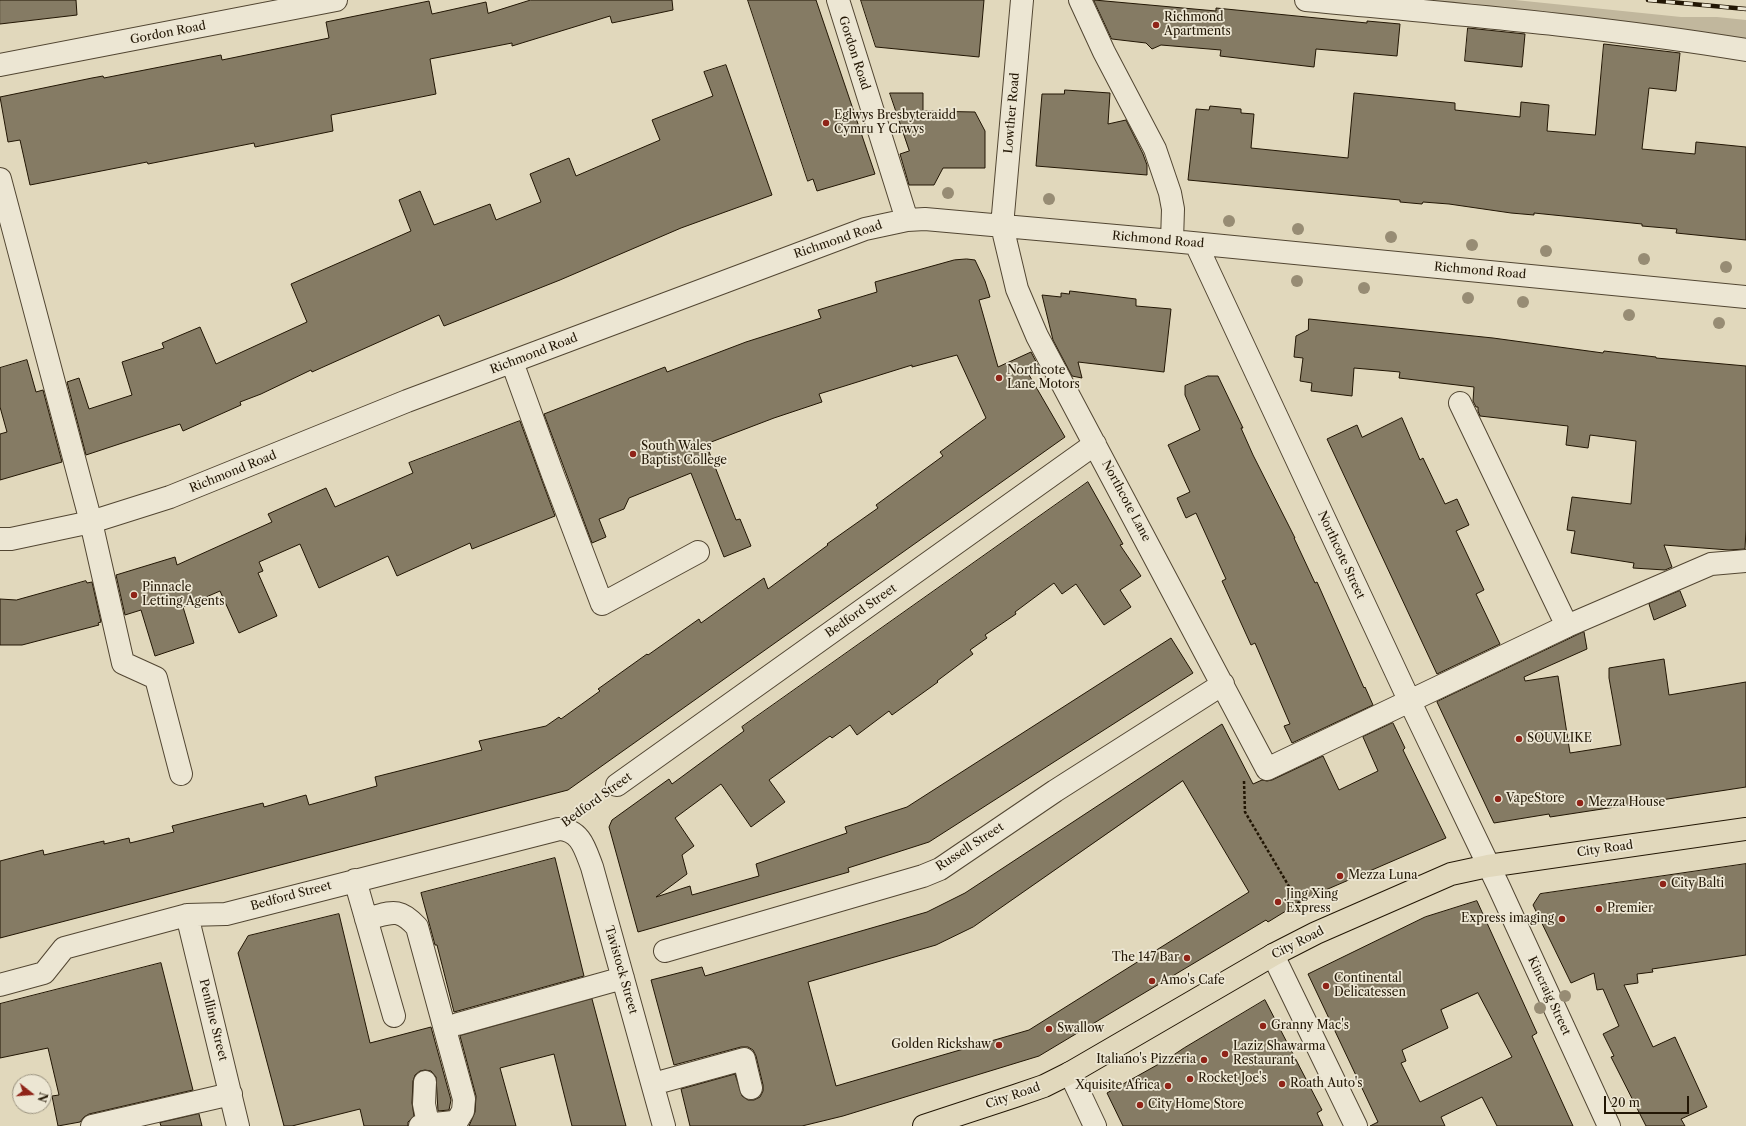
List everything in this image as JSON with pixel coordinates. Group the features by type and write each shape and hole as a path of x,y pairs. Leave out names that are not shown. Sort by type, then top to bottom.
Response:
{"main road":[{"name":"City Road","path":"924,1126 1044,1086 1070,1073 1273,955 1316,933 1451,874 1488,866 1746,829"}],"street":[{"name":"Gordon Road","path":"0,65 336,0"},
{"name":"Gordon Road","path":"838,0 908,220"},
{"name":"Lowther Road","path":"1002,226 1022,0"},
{"path":"1080,0 1104,52 1155,149 1171,198 1173,209 1172,241"},
{"path":"1306,0 1545,23 1672,38 1746,50"},
{"path":"0,179 91,522 123,662 156,678 181,774"},
{"name":"Richmond Road","path":"0,539 11,539 91,522 170,497 407,401 865,229 908,220 925,219 1172,241 1746,296"},
{"name":"Northcote Lane","path":"1002,226 1017,289 1037,336 1267,769"},
{"name":"Northcote Street","path":"1196,244 1488,866"},
{"path":"512,362 602,604 698,552"},
{"path":"1460,403 1567,626"},
{"name":"Bedford Street","path":"617,785 1095,444"},
{"path":"1267,769 1567,626 1711,564 1746,561"},
{"name":"Russell Street","path":"665,951 923,876 940,869 1055,791 1223,684"},
{"name":"Bedford Street","path":"0,985 44,974 64,948 187,915 226,914 559,829"},
{"name":"Tavistock Street","path":"559,829 572,831 588,855 624,978 664,1126"},
{"name":"Kincraig Street","path":"1488,866 1609,1126"},
{"path":"355,880 394,1016"},
{"path":"366,919 399,912 406,915 417,927 464,1099 463,1111 457,1121 447,1124 437,1122 424,1125 425,1082"},
{"name":"Penlline Street","path":"187,915 238,1126"},
{"path":"1273,955 1356,1126"},
{"path":"458,1024 624,978"},
{"path":"653,1084 744,1059 752,1088"},
{"path":"1070,1073 1095,1126"},
{"path":"92,1126 231,1094"}],"path":[{"path":"1267,769 1243,782 1245,812 1316,933"},
{"name":"Bedford Street","path":"559,829 617,785"}],"shaded area":[{"path":"1386,0 1515,0 1681,17 1717,17 1746,20 1746,41"}],"building":[{"path":"0,0 76,0 77,15 0,24"},
{"path":"531,0 672,0 673,10 612,23 610,16 512,46 512,43 430,59 436,94 331,115 333,131 255,147 254,143 30,185 20,140 8,142 0,97 92,78 103,76 104,78 221,55 222,60 329,38 326,22 429,1 432,14 486,2 488,13"},
{"name":"Eglwys Bresbyteraidd Cymru Y Crwys","path":"748,0 816,0 875,174 817,191 813,179 808,181"},
{"path":"861,0 984,0 979,57 876,47"},
{"path":"1094,0 1216,11 1216,8 1367,23 1367,21 1400,24 1397,56 1316,49 1314,67 1220,56 1221,50 1161,45 1152,49 1146,43 1112,39"},
{"path":"1468,28 1525,34 1522,67 1465,61"},
{"path":"1604,44 1680,53 1676,91 1649,88 1642,149 1695,154 1696,142 1746,147 1746,240 1676,233 1677,229 1642,226 1642,224 1534,213 1534,215 1511,213 1449,204 1400,202 1400,200 1188,180 1196,109 1209,110 1210,106 1241,109 1241,113 1254,114 1251,148 1348,158 1354,93 1455,103 1455,110 1520,117 1521,102 1549,105 1547,131 1595,135"},
{"path":"726,65 772,195 681,228 560,280 444,326 439,315 312,372 311,370 261,394 240,402 241,405 183,431 180,424 86,455 67,382 79,378 89,409 132,395 122,362 164,348 162,343 200,327 216,364 307,322 291,284 411,231 399,200 420,191 434,225 490,204 496,220 541,202 530,174 569,158 576,176 660,140 652,120 713,96 704,72"},
{"path":"1065,90 1110,93 1108,124 1126,120 1143,154 1147,165 1147,175 1036,166 1042,94 1064,94"},
{"path":"890,93 923,93 923,111 975,112 985,131 985,168 943,168 934,185 909,185 900,154 909,151"},
{"path":"954,260 975,260 985,281 990,297 979,300 998,367 1031,352 1041,371 1025,368 1065,437 568,790 0,938 0,861 43,850 44,855 104,841 104,844 129,838 130,843 174,832 172,826 263,803 264,807 306,795 309,805 377,786 375,777 482,750 479,741 546,726 559,717 561,719 600,691 598,689 647,654 648,655 699,619 701,623 764,578 768,589 828,545 827,544 878,508 876,505 943,456 940,452 986,418 957,355 912,367 912,365 819,394 822,402 774,418 706,444 736,520 740,519 751,546 724,557 691,473 629,498 624,509 599,519 606,537 592,543 544,414 665,367 667,372 746,342 821,318 818,310 877,292 875,282"},
{"path":"1070,291 1136,299 1136,306 1171,309 1164,372 1078,362 1082,378 1072,376 1053,340 1042,295 1061,297 1061,293 1069,294"},
{"path":"1309,319 1493,338 1603,353 1604,351 1656,358 1746,366 1745,549 1729,550 1664,545 1672,567 1665,570 1633,568 1634,563 1571,553 1575,531 1567,530 1572,497 1631,504 1636,441 1590,435 1588,448 1566,445 1568,426 1480,416 1478,407 1476,407 1473,401 1474,387 1399,378 1400,372 1354,368 1352,396 1311,391 1312,383 1300,381 1303,358 1294,357 1296,336 1308,330"},
{"path":"27,360 36,392 43,390 62,462 0,480 0,434 7,432 0,407 0,368"},
{"path":"1208,376 1218,376 1243,428 1241,428 1253,455 1295,538 1315,583 1317,582 1373,705 1292,743 1284,726 1290,724 1255,643 1251,645 1222,581 1226,579 1196,513 1186,518 1177,498 1190,492 1168,445 1200,430 1185,395 1185,386"},
{"path":"1402,418 1420,460 1423,458 1445,504 1457,499 1469,525 1456,531 1484,590 1476,594 1500,644 1437,674 1327,439 1357,425 1362,437"},
{"path":"520,421 555,516 472,549 470,543 397,576 388,556 319,588 300,544 259,562 263,571 258,573 277,616 239,633 220,591 183,607 194,643 155,656 141,610 125,615 116,575 175,557 177,565 272,522 268,514 326,488 335,507 413,473 409,463"},
{"path":"1088,482 1123,544 1120,545 1141,576 1120,590 1131,607 1104,625 1076,584 1062,594 1054,583 1015,612 1016,614 985,635 987,638 970,650 973,654 937,681 938,682 892,715 889,711 857,735 850,725 832,738 830,736 769,780 785,802 751,827 721,784 675,818 694,846 682,855 687,874 656,897 690,886 692,895 759,876 756,864 847,833 845,827 907,807 1171,638 1193,673 929,842 848,868 849,872 638,932 609,827 612,820 669,779 672,784 744,731 742,727"},
{"path":"86,581 87,583 92,582 101,622 98,623 99,625 22,645 0,645 0,599 16,600"},
{"path":"1680,591 1686,606 1654,620 1649,604"},
{"path":"1584,632 1587,649 1524,677 1525,681 1558,676 1570,753 1621,745 1609,678 1609,668 1664,659 1669,695 1746,682 1746,787 1550,817 1549,814 1494,823 1437,702"},
{"path":"1393,723 1405,748 1403,750 1446,838 1307,898 1268,922 1266,920 1039,1056 843,1116 802,1126 690,1126 681,1089 735,1074 742,1096 748,1100 754,1100 760,1097 763,1091 756,1056 753,1050 748,1047 741,1047 674,1065 651,980 702,967 705,976 927,912 965,893 1222,724 1253,784 1262,780 1272,780 1323,756 1339,790 1378,771 1363,737","holes":["1183,781 1249,892 1029,1030 836,1086 808,982 936,945 973,927"]},
{"path":"555,858 584,976 454,1012 437,945 435,945 421,893"},
{"path":"1746,864 1746,955 1652,969 1653,972 1637,974 1638,983 1624,985 1653,1047 1675,1037 1707,1107 1681,1119 1685,1126 1646,1126 1611,1057 1614,1056 1603,1034 1619,1026 1603,989 1597,990 1594,973 1571,983 1533,905 1540,894"},
{"path":"1477,901 1537,1033 1532,1036 1573,1126 1497,1126 1482,1097 1441,1117 1445,1126 1370,1126 1378,1122 1308,974 1425,917","holes":["1478,993 1512,1057 1420,1102 1401,1063 1406,1061 1402,1050 1448,1028 1441,1010"]},
{"path":"339,914 370,1043 431,1027 451,1100 449,1110 438,1111 436,1077 431,1071 425,1070 420,1071 415,1075 413,1081 412,1103 414,1116 408,1122 408,1126 364,1126 360,1109 292,1126 284,1126 238,953 248,936"},
{"path":"161,963 193,1090 89,1114 80,1122 58,1126 52,1096 59,1095 48,1048 0,1058 0,1004"},
{"path":"592,999 626,1126 572,1126 554,1054 500,1068 516,1126 469,1126 475,1112 476,1096 460,1036"},
{"path":"1265,1000 1322,1110 1317,1113 1323,1126 1123,1126 1107,1093 1166,1060"},
{"path":"199,1114 202,1126 161,1126 160,1123"}],"railway":[{"path":"1648,0 1746,9"}],"place":[{"name":"Richmond Apartments","path":"1156,25"},
{"name":"Eglwys Bresbyteraidd Cymru Y Crwys","path":"826,123"},
{"name":"Northcote Lane Motors","path":"999,378"},
{"name":"South Wales Baptist College","path":"633,454"},
{"name":"Pinnacle Letting Agents","path":"134,595"},
{"name":"SOUVLIKE","path":"1519,739"},
{"name":"VapeStore","path":"1498,799"},
{"name":"Mezza House","path":"1580,803"},
{"name":"Mezza Luna","path":"1340,876"},
{"name":"City Balti","path":"1663,884"},
{"name":"Jing Xing Express","path":"1278,902"},
{"name":"Premier","path":"1599,909"},
{"name":"Express imaging","path":"1562,919"},
{"name":"The 147 Bar","path":"1187,958"},
{"name":"Amo's Cafe","path":"1152,981"},
{"name":"Continental Delicatessen","path":"1326,986"},
{"name":"Granny Mac's","path":"1263,1026"},
{"name":"Swallow","path":"1049,1029"},
{"name":"Golden Rickshaw","path":"999,1045"},
{"name":"Laziz Shawarma Restaurant","path":"1225,1054"},
{"name":"Italiano's Pizzeria","path":"1204,1060"},
{"name":"Rocket Joe's","path":"1190,1079"},
{"name":"Roath Auto's","path":"1282,1084"},
{"name":"Xquisite Africa","path":"1168,1086"},
{"name":"City Home Store","path":"1140,1105"}]}
